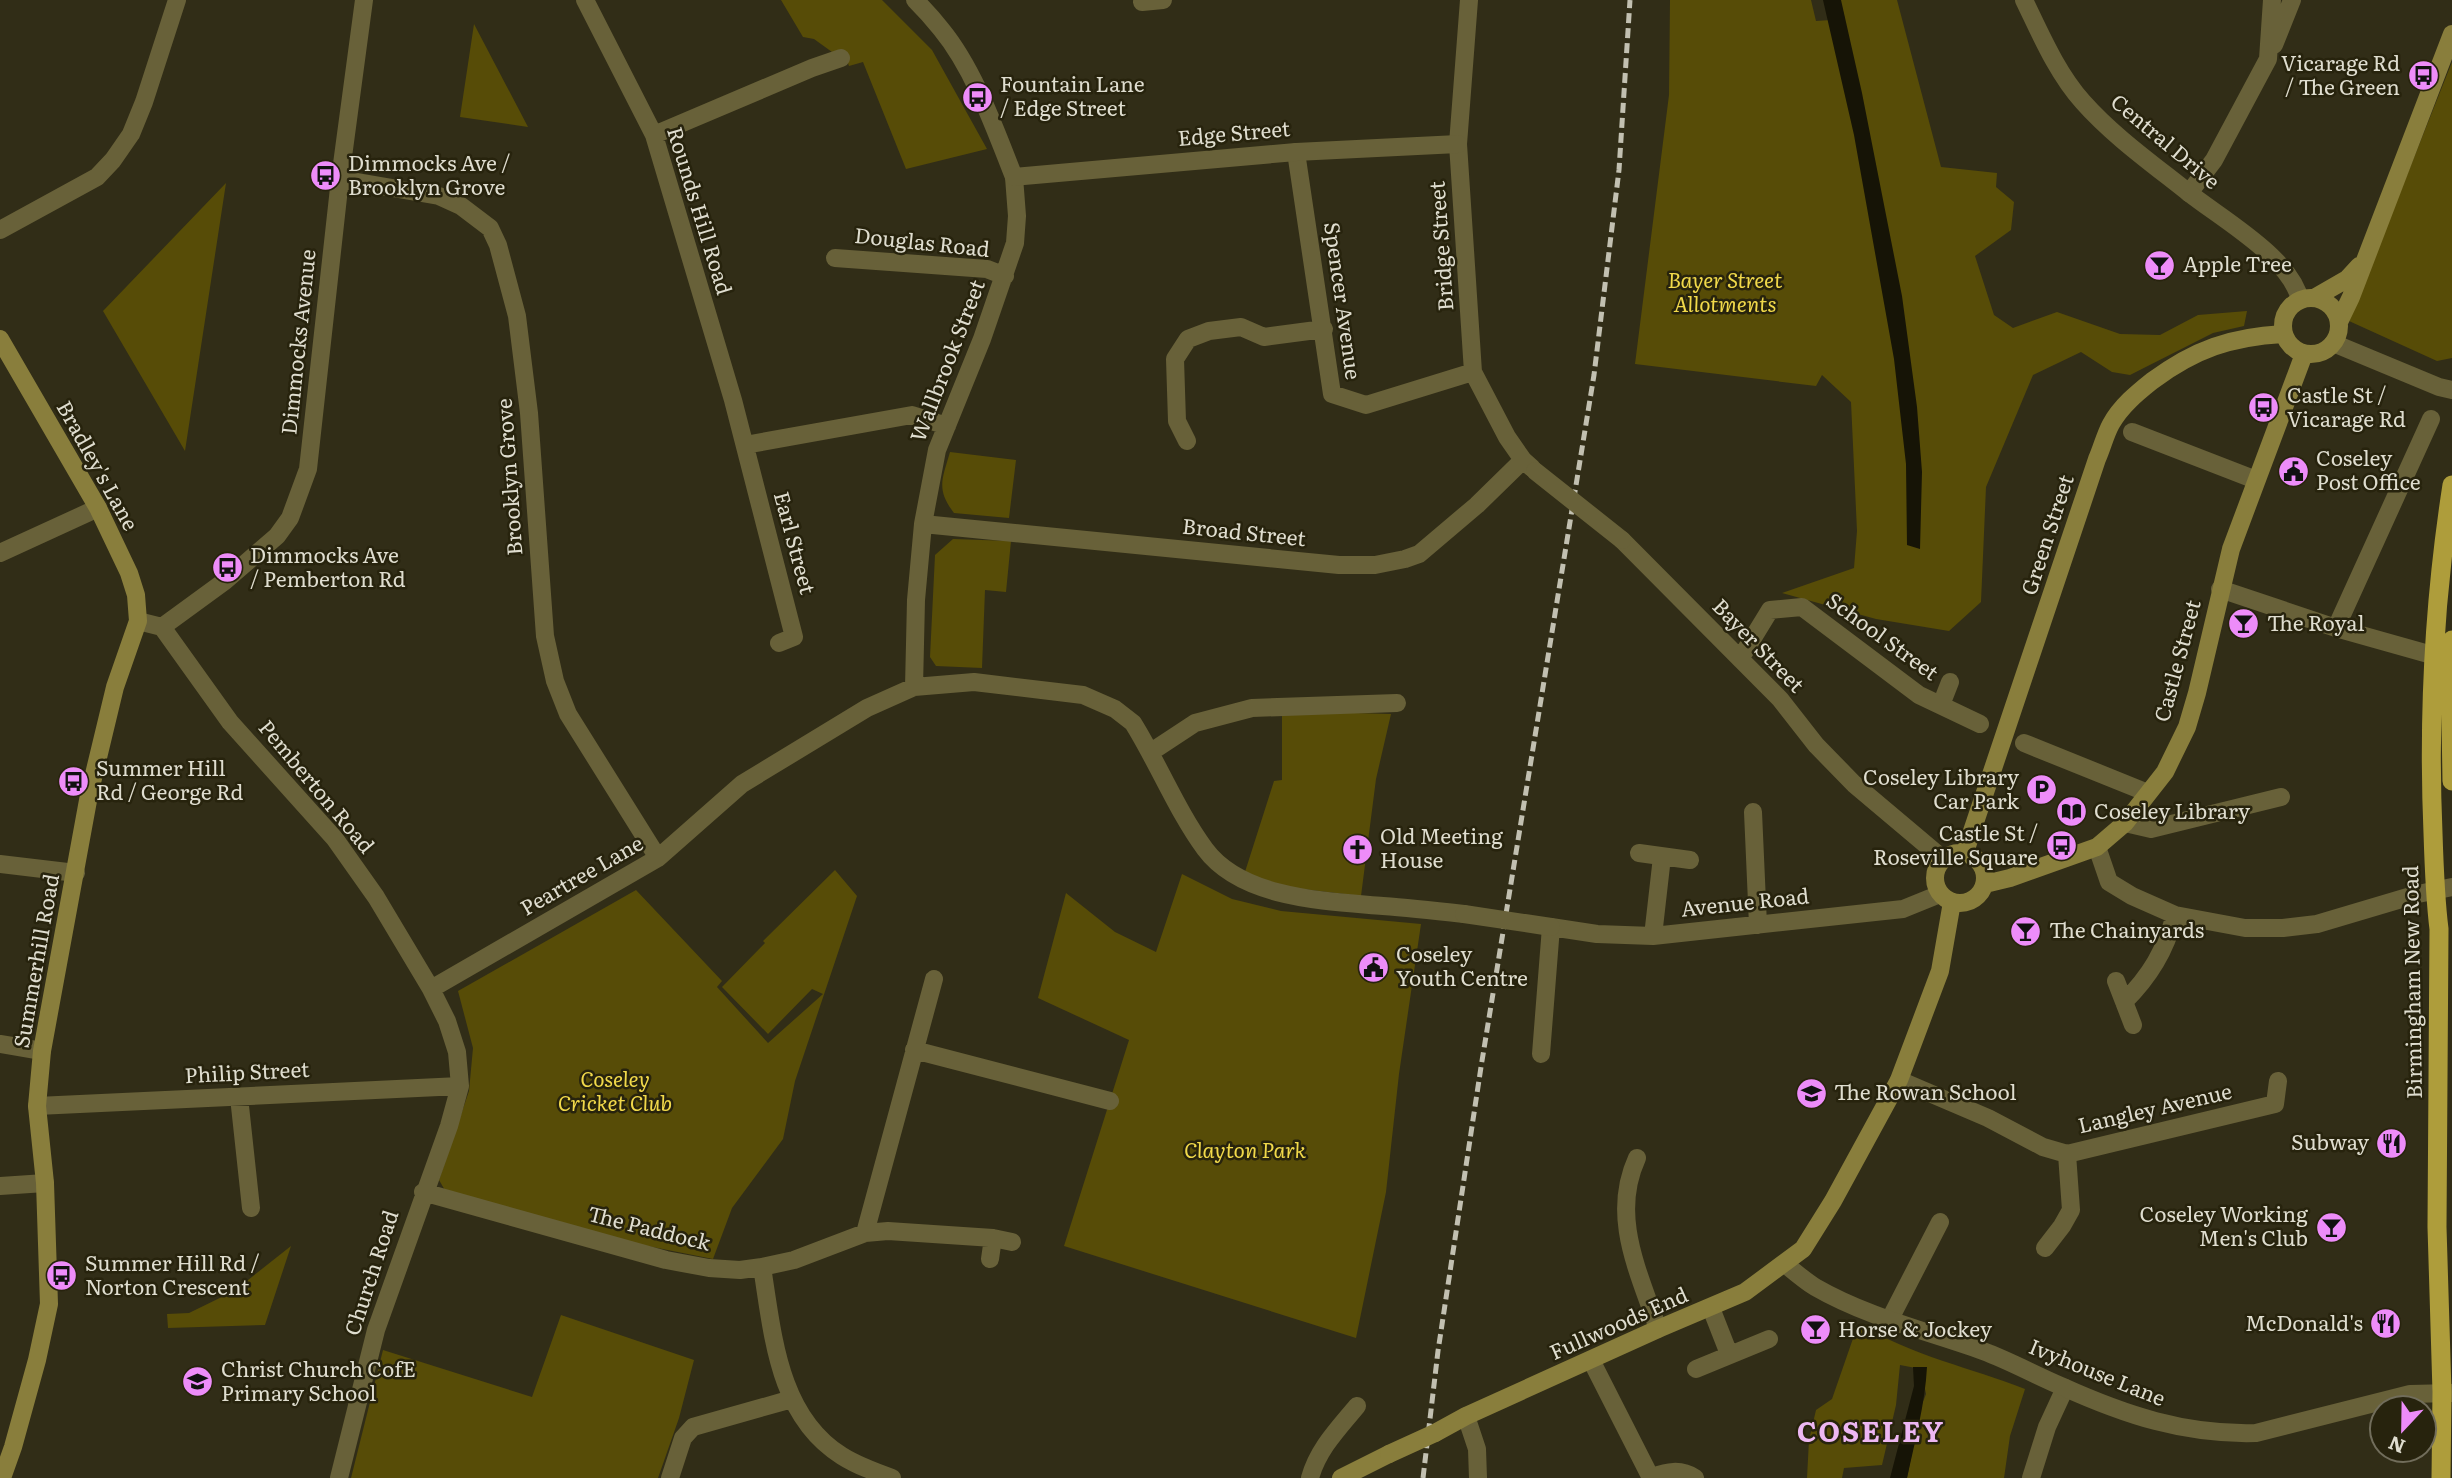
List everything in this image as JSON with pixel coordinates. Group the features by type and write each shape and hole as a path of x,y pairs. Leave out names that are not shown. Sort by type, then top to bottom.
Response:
{"highway":[{"name":"Birmingham New Road","path":"2441,1478 2447,1393 2437,1227 2439,929 2443,889 2430,774 2444,659 2452,485"},
{"name":"Birmingham New Road","path":"2452,640 2444,659 2452,782"}],"main road":[{"path":"2365,259 2347,279 2289,309 2282,325 2283,334 2291,347 2304,354 2319,353 2333,343 2452,34"},
{"path":"2307,299 2328,304 2339,322"},
{"name":"Green Street","path":"1965,852 2111,423 2134,395 2175,364 2196,352 2222,342 2258,335 2283,334"},
{"name":"Bradley's Lane","path":"0,339 97,508 129,573 136,595 138,621"},
{"name":"Castle Street","path":"1985,884 2010,878 2097,847 2124,823 2165,772 2187,727 2231,549 2304,354"},
{"name":"Summerhill Road","path":"2,1478 23,1410 49,1304 45,1183 37,1106 42,1051 89,795 108,714 138,621"},
{"path":"1965,852 1983,866 1985,884 1978,897 1968,902 1946,898 1935,875 1942,859 1965,852"},
{"name":"Fullwoods End","path":"1341,1478 1466,1416 1745,1292 1803,1249 1833,1201 1899,1080 1940,971 1946,898"}],"street":[{"path":"0,230 97,177 113,160 131,134 144,102 177,0"},
{"name":"Dimmocks Avenue","path":"162,626 256,556 278,536 290,518 308,469 340,179 364,0"},
{"name":"Rounds Hill Road","path":"585,0 654,135 745,445"},
{"name":"Wallbrook Street","path":"914,687 916,600 923,524 937,450 1005,276 1015,243 1017,216 1014,177 988,111 943,30 915,0"},
{"path":"1142,2 1163,0"},
{"name":"Bridge Street","path":"1469,0 1458,144 1473,372 1507,437 1529,465"},
{"name":"Central Drive","path":"2024,0 2058,66 2083,102 2118,135 2189,193 2268,253 2307,299"},
{"path":"2268,60 2272,0"},
{"path":"2189,193 2214,160 2268,60 2292,0"},
{"path":"654,135 810,60 841,58"},
{"name":"Edge Street","path":"1014,177 1296,152 1458,144"},
{"name":"Spencer Avenue","path":"1296,152 1332,394 1366,405 1473,372"},
{"name":"Brooklyn Grove","path":"340,179 439,196 461,205 490,228 498,246 517,316 529,413 545,636 555,681 568,714 658,858"},
{"name":"Douglas Road","path":"835,258 987,269 1005,276"},
{"path":"1187,441 1177,421 1175,359 1188,339 1209,331 1241,327 1264,337 1324,329"},
{"path":"2333,343 2452,390"},
{"path":"745,445 912,415 947,426"},
{"path":"2336,628 2431,419"},
{"path":"2132,432 2256,480"},
{"name":"Earl Street","path":"745,445 794,637 779,643"},
{"name":"Broad Street","path":"923,524 1339,565 1375,565 1419,554 1529,465"},
{"name":"Bayer Street","path":"1529,465 1622,540 1780,699 1816,745 1854,784 1942,859"},
{"path":"0,553 97,508"},
{"path":"2220,589 2336,628 2444,659"},
{"name":"School Street","path":"1740,659 1770,610 1802,607 1919,695 1980,724"},
{"path":"138,621 162,626"},
{"name":"Pemberton Road","path":"162,626 230,722 335,839 376,897 447,1021 457,1052 460,1086"},
{"name":"Peartree Lane","path":"431,989 658,858 742,784 867,708 914,687 974,682 1083,695 1115,709 1133,723 1151,752"},
{"name":"School Street","path":"1941,705 1951,682"},
{"path":"1151,752 1195,723 1252,708 1397,704"},
{"path":"2024,743 2148,793"},
{"name":"Avenue Road","path":"1151,752 1206,851 1225,870 1284,895 1464,914 1597,934 1653,936 1903,909 1946,898"},
{"path":"2124,823 2151,829 2281,797"},
{"path":"1753,812 1758,925"},
{"path":"2097,847 2109,881 2132,896 2175,915 2245,928 2283,928 2317,924 2443,889"},
{"path":"1639,853 1690,860"},
{"path":"1653,936 1662,856"},
{"path":"0,864 76,873"},
{"path":"2124,1002 2156,965 2168,940 2175,915"},
{"path":"1541,1054 1551,927"},
{"path":"864,1233 934,979"},
{"path":"2116,981 2133,1025"},
{"path":"0,1044 42,1051"},
{"path":"914,1049 1110,1101"},
{"name":"Langley Avenue","path":"1899,1080 1988,1118 2043,1147 2067,1154 2276,1104 2278,1081"},
{"name":"Philip Street","path":"37,1106 460,1086"},
{"name":"Church Road","path":"339,1478 376,1330 423,1192 449,1126 460,1086"},
{"path":"239,1097 245,1198"},
{"path":"2045,1240 2071,1210 2067,1154"},
{"path":"1637,1158 1631,1172 1625,1207 1627,1237 1658,1329"},
{"path":"0,1186 45,1183"},
{"name":"The Paddock","path":"423,1192 666,1260 709,1268 762,1268 864,1233 888,1231 993,1238 1012,1242"},
{"path":"1890,1319 1940,1222"},
{"path":"989,1259 993,1238"},
{"name":"Ivyhouse Lane","path":"1785,1264 1813,1286 1852,1305 1985,1352 2145,1420 2185,1429 2229,1434 2272,1431 2410,1394 2447,1393"},
{"path":"762,1268 782,1376 806,1422 827,1446 854,1463 892,1478"},
{"path":"1711,1308 1729,1354"},
{"path":"1696,1369 1769,1339"},
{"path":"1591,1360 1651,1477 1679,1471 1695,1478"},
{"path":"2031,1478 2047,1427 2065,1388"},
{"path":"670,1478 683,1438 693,1427 792,1399"},
{"path":"1310,1478 1315,1461 1326,1444 1357,1406"},
{"path":"1466,1416 1477,1448 1478,1478"}],"green space":[{"path":"781,0 882,0 932,50 987,149 906,169 863,62 849,66 843,50 832,52 814,39 803,37"},
{"name":"Bayer Street Allotments","path":"1670,0 1811,0 1816,21 1845,19 1840,0 1897,0 1941,167 1997,173 1996,187 2014,202 2011,230 1975,256 1994,315 2013,328 2057,312 2120,334 2160,335 2198,315 2247,311 2244,326 2213,333 2130,375 2112,372 2081,352 2033,375 1986,487 1981,602 1949,631 1876,619 1782,593 1854,568 1857,531 1851,402 1822,375 1816,386 1635,364 1669,95"},
{"path":"474,24 528,127 460,117"},
{"path":"2452,62 2452,358 2437,361 2349,321"},
{"path":"226,183 185,451 103,311"},
{"path":"950,452 1016,460 1009,518 954,513 948,505 942,484"},
{"path":"953,539 1011,541 1006,592 985,590 982,668 936,666 930,657 935,555"},
{"path":"1282,711 1391,714 1376,779 1361,896 1286,887 1244,875 1274,781 1282,780"},
{"name":"Coseley Cricket Club","path":"835,870 857,896 795,1081 783,1139 732,1208 713,1259 582,1233 446,1192 439,1180 469,1091 473,1048 458,991 636,890 722,981 717,987 768,1043 823,994 812,989 768,1034 722,987 765,943 763,941"},
{"name":"Clayton Park","path":"1182,874 1232,899 1281,911 1421,924 1399,1074 1386,1192 1356,1338 1064,1246 1129,1040 1038,998 1066,893 1115,932 1156,952"},
{"path":"291,1246 265,1325 168,1328 167,1314 189,1313 234,1291"},
{"path":"561,1315 694,1360 679,1418 658,1478 351,1478 383,1350 532,1397"},
{"path":"1857,1327 1932,1357 2025,1389 2010,1436 2004,1478 1907,1478 1926,1394 1921,1369 1900,1365 1896,1405 1882,1465 1844,1468 1842,1478 1807,1478 1809,1440 1816,1410 1832,1399"}],"shaded area":[{"path":"1823,0 1841,0 1902,296 1917,407 1922,472 1920,549 1907,545 1906,464 1894,359 1854,135"},
{"path":"1913,1367 1927,1367 1919,1422 1907,1478 1890,1478 1914,1386"}],"railway":[{"path":"1423,1478 1438,1351 1481,1067 1594,375 1619,170 1630,0"}],"place":[{"name":"Vicarage Rd / The Green","path":"2423,76"},
{"name":"Fountain Lane / Edge Street","path":"977,97"},
{"name":"Dimmocks Ave / Brooklyn Grove","path":"325,176"},
{"name":"Apple Tree","path":"2160,265"},
{"name":"Castle St / Vicarage Rd","path":"2264,408"},
{"name":"Coseley Post Office","path":"2293,471"},
{"name":"Dimmocks Ave / Pemberton Rd","path":"227,568"},
{"name":"The Royal","path":"2244,624"},
{"name":"Summer Hill Rd / George Rd","path":"73,781"},
{"name":"Coseley Library Car Park","path":"2042,790"},
{"name":"Coseley Library","path":"2071,812"},
{"name":"Castle St / Roseville Square","path":"2061,846"},
{"name":"Old Meeting House","path":"1357,849"},
{"name":"The Chainyards","path":"2026,931"},
{"name":"Coseley Youth Centre","path":"1373,967"},
{"name":"The Rowan School","path":"1811,1093"},
{"name":"Subway","path":"2392,1143"},
{"name":"Coseley Working Men's Club","path":"2331,1227"},
{"name":"Summer Hill Rd / Norton Crescent","path":"62,1276"},
{"name":"McDonald's","path":"2386,1324"},
{"name":"Horse & Jockey","path":"1815,1330"},
{"name":"Christ Church CofE Primary School","path":"198,1382"}],"district":[{"name":"COSELEY","path":"1871,1432"}]}
